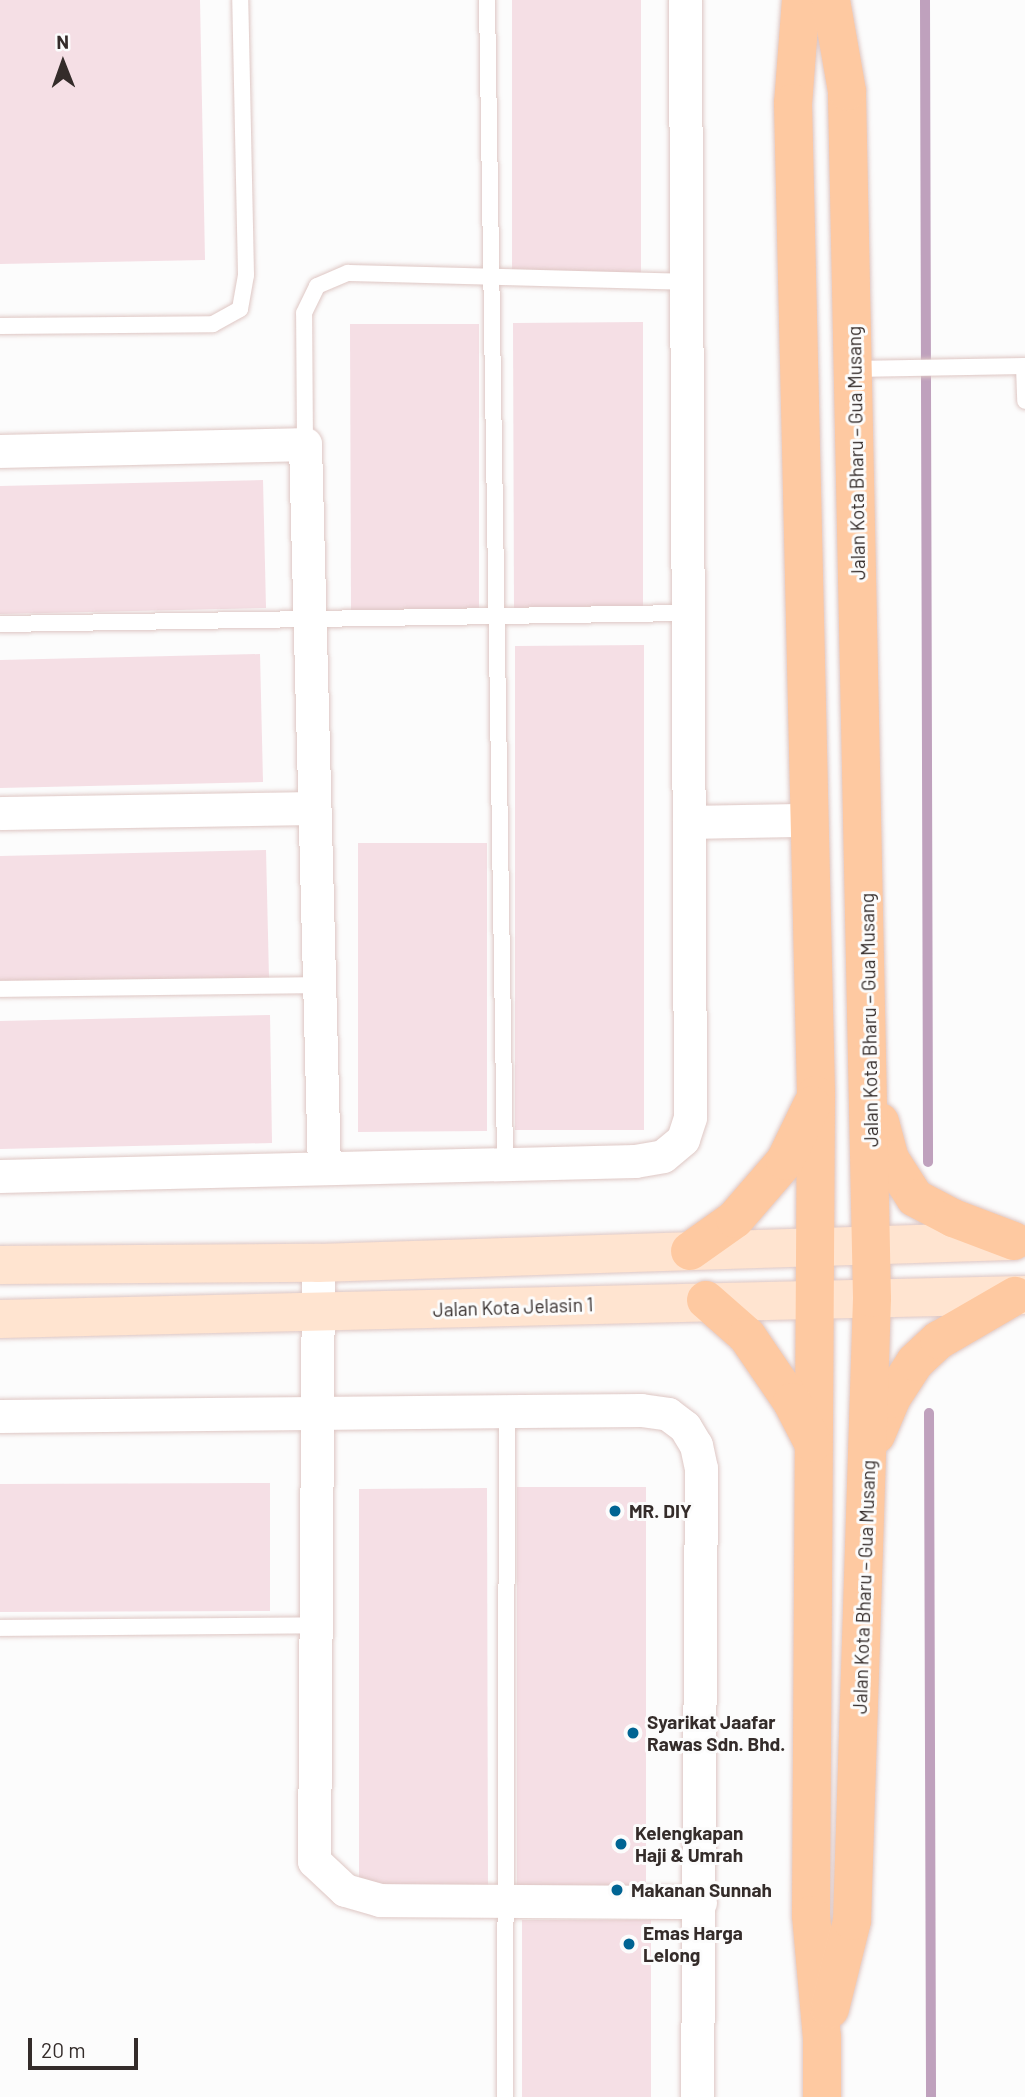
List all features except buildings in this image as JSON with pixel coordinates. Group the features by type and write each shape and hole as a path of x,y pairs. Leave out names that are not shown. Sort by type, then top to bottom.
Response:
{"main road":[{"name":"Jalan Kota Bharu – Gua Musang","path":"801,0 793,103 817,1095 817,1451 811,1915 822,2038 822,2097"},
{"name":"Jalan Kota Bharu – Gua Musang","path":"822,2038 852,1921 872,1298 871,1093 847,91 831,0"},
{"path":"871,1093 890,1159 915,1198 953,1218 1020,1240"},
{"path":"690,1251 735,1219 785,1161 817,1095"},
{"path":"869,1454 891,1399 915,1362 939,1340 1020,1296"},
{"path":"706,1300 747,1336 792,1402 817,1451"}],"street":[{"path":"0,1176 635,1161 663,1156 683,1139 690,1116 685,0"},
{"path":"0,451 305,444 324,1168"},
{"path":"0,813 314,808"},
{"path":"689,822 809,820"},
{"path":"0,1265 318,1263 1020,1240"},
{"path":"318,1263 314,1861 345,1889 380,1900 700,1902"},
{"name":"Jalan Kota Jelasin 1","path":"0,1318 318,1314 706,1300 1020,1296"},
{"path":"0,1416 641,1410 668,1414 685,1427 696,1445 701,1468 697,2097"}],"lane":[{"path":"0,326 213,324 240,309 246,275 240,0"},
{"path":"487,0 505,1164"},
{"path":"305,444 304,313 317,286 348,273 685,282"},
{"path":"853,369 1025,366 1025,401"},
{"path":"0,624 309,616 688,613"},
{"path":"0,989 319,985"},
{"path":"505,2097 507,1412"},
{"path":"0,1628 316,1625"}],"waterway":[{"path":"925,0 928,1162"},
{"path":"929,1413 931,2097"}],"place":[{"name":"MR. DIY","path":"615,1511"},
{"name":"Syarikat Jaafar Rawas Sdn. Bhd.","path":"633,1733"},
{"name":"Kelengkapan Haji & Umrah","path":"621,1844"},
{"name":"Makanan Sunnah","path":"617,1890"},
{"name":"Emas Harga Lelong","path":"629,1944"}]}
